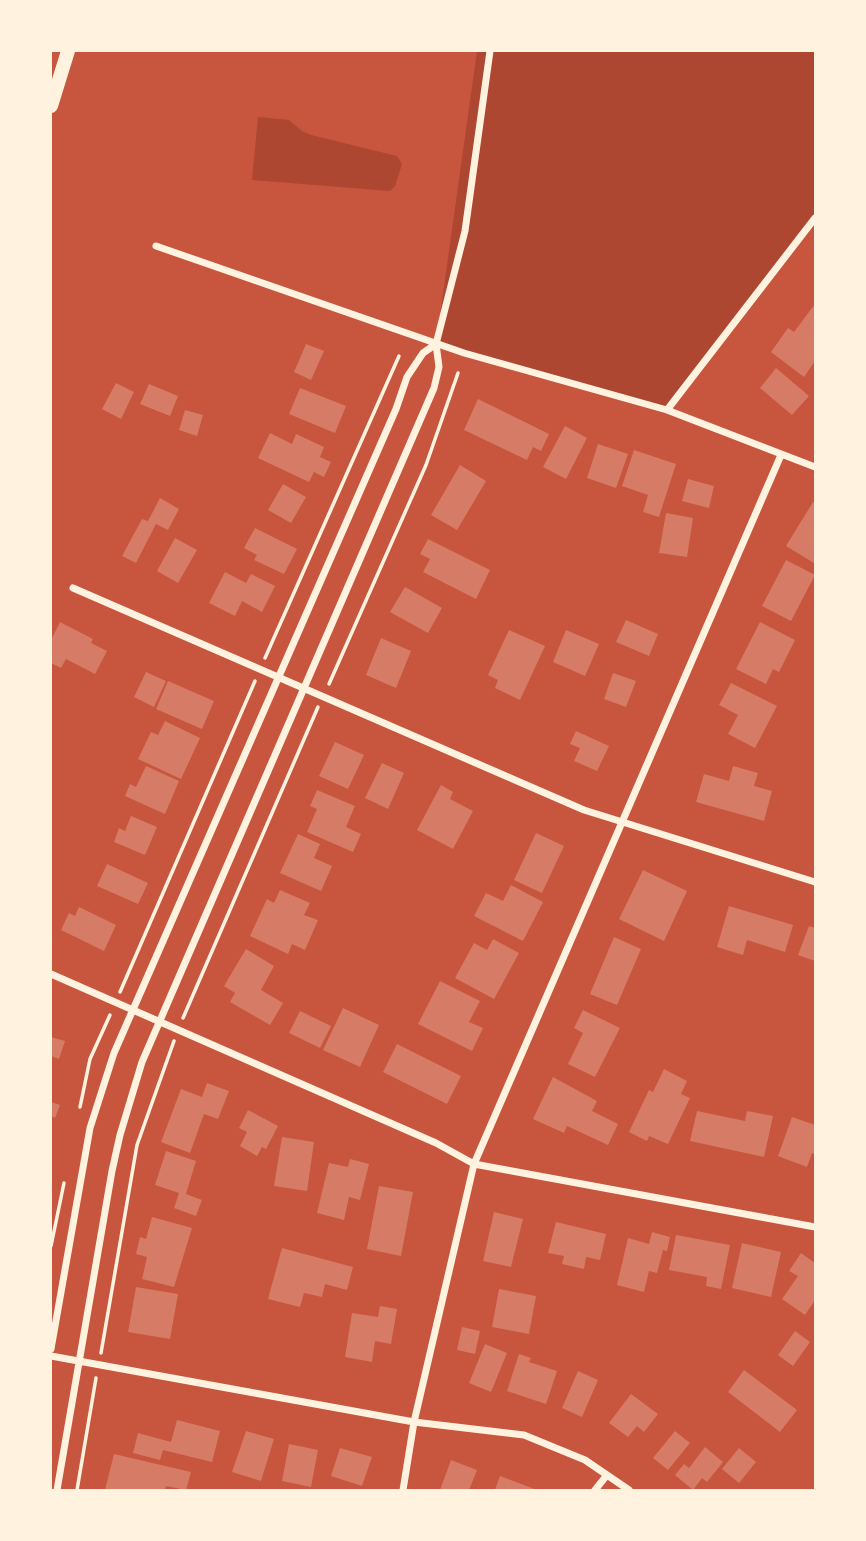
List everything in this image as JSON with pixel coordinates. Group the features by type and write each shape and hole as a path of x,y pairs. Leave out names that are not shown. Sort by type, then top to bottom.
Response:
{"highway":[{"path":"51,106 68,51"}],"street":[{"path":"57,1490 120,1135 142,1062 435,388 439,367 436,344 465,231 490,51"},
{"path":"667,410 815,218"},
{"path":"156,246 436,344 667,410 815,467"},
{"path":"51,1349 90,1128 114,1053 396,409 407,377 423,353 436,344"},
{"path":"403,1490 414,1422 474,1164 781,454"},
{"path":"73,588 584,810 815,882"},
{"path":"51,974 436,1143 474,1164 815,1227"},
{"path":"51,1356 414,1422 524,1435 585,1460 629,1490"},
{"path":"595,1490 607,1475"}],"path":[{"path":"77,1490 137,1145 178,1030 426,465 458,373"}],"shaded area":[{"path":"477,51 815,51 815,217 667,410 436,344"},
{"path":"258,117 289,120 311,135 397,156 402,164 395,186 390,191 252,180"}],"building":[{"path":"815,304 815,361 804,377 771,352 788,328 794,332"},
{"path":"306,344 324,351 311,380 294,372"},
{"path":"776,368 809,396 792,415 760,388"},
{"path":"116,383 134,392 121,419 102,409"},
{"path":"149,384 178,396 170,416 140,404"},
{"path":"300,388 346,406 335,433 289,414"},
{"path":"478,399 549,434 541,451 533,447 527,460 464,430"},
{"path":"185,410 203,415 197,436 179,430"},
{"path":"565,426 587,438 566,479 543,467"},
{"path":"270,433 292,444 296,434 324,447 320,457 331,462 324,477 314,472 309,482 258,458"},
{"path":"598,444 628,454 616,488 587,478"},
{"path":"634,450 676,464 659,517 643,512 648,495 622,486"},
{"path":"460,465 486,481 457,530 431,515"},
{"path":"688,479 714,486 709,508 682,501"},
{"path":"283,484 306,497 291,523 268,510"},
{"path":"160,498 179,509 168,530 156,524 136,563 122,556 142,519 148,521"},
{"path":"813,502 815,503 814,563 786,546"},
{"path":"666,513 693,518 687,557 659,553"},
{"path":"255,528 297,549 284,574 254,560 257,555 244,548"},
{"path":"175,538 197,550 178,583 157,571"},
{"path":"428,539 490,570 476,599 423,572 430,559 420,554"},
{"path":"786,560 815,575 791,621 762,606"},
{"path":"225,572 246,583 251,574 275,586 262,612 242,601 235,616 209,603"},
{"path":"405,587 442,608 428,633 390,612"},
{"path":"626,620 658,634 649,656 616,642"},
{"path":"60,622 93,639 91,643 107,651 95,674 66,659 61,668 51,663 51,640"},
{"path":"760,622 795,640 779,672 773,669 766,684 736,669"},
{"path":"509,630 545,646 520,700 495,688 498,680 488,675"},
{"path":"566,630 599,644 585,676 553,662"},
{"path":"381,638 411,651 396,688 366,675"},
{"path":"146,672 166,681 154,707 134,697"},
{"path":"613,673 636,681 626,707 604,699"},
{"path":"168,681 214,701 202,729 156,709"},
{"path":"731,683 777,706 755,748 728,734 738,715 719,705"},
{"path":"165,721 200,738 181,779 138,759 151,732 158,735"},
{"path":"576,731 609,746 597,771 574,761 580,748 570,744"},
{"path":"335,742 364,755 348,789 319,776"},
{"path":"382,763 404,773 388,809 365,798"},
{"path":"146,766 179,781 165,814 125,796 130,784 136,787"},
{"path":"733,766 758,773 754,786 772,791 764,821 696,802 704,774 729,781"},
{"path":"441,785 453,792 450,799 473,811 453,849 417,830"},
{"path":"317,790 355,806 346,827 361,834 353,852 307,832 317,809 310,806"},
{"path":"131,816 157,827 145,855 114,842 119,828 125,831"},
{"path":"536,833 564,846 542,893 514,880"},
{"path":"298,834 320,844 314,858 332,866 321,891 280,873"},
{"path":"107,864 148,883 138,904 97,886"},
{"path":"643,870 687,891 664,941 619,919"},
{"path":"511,885 543,902 523,941 474,916 486,893 503,901"},
{"path":"280,890 310,903 304,915 318,920 305,950 292,944 288,954 250,936 267,899 274,903"},
{"path":"729,906 793,925 785,952 747,940 743,955 717,947"},
{"path":"79,907 116,925 104,951 61,930 69,913 75,916"},
{"path":"809,926 815,928 815,961 798,955"},
{"path":"614,937 641,949 617,1005 590,994"},
{"path":"493,939 519,953 494,999 455,978 474,943 487,950"},
{"path":"246,949 274,966 261,990 283,1003 270,1025 230,1002 235,993 224,986"},
{"path":"440,981 480,1001 469,1022 483,1028 472,1051 418,1024"},
{"path":"343,1008 379,1025 360,1067 323,1050"},
{"path":"583,1010 620,1028 595,1077 568,1064 583,1033 574,1028"},
{"path":"300,1011 331,1026 320,1048 289,1033"},
{"path":"51,1037 65,1041 59,1059 51,1056"},
{"path":"397,1044 461,1076 447,1104 383,1072"},
{"path":"664,1069 687,1081 681,1094 690,1098 668,1144 649,1136 647,1141 629,1132 649,1090 653,1092"},
{"path":"553,1077 597,1101 592,1111 618,1124 608,1145 567,1126 564,1133 533,1119"},
{"path":"207,1083 229,1091 218,1119 204,1114 190,1153 161,1142 181,1089 202,1097"},
{"path":"51,1102 60,1105 55,1118 51,1116"},
{"path":"248,1110 278,1126 266,1149 262,1147 257,1156 240,1146 247,1132 239,1128"},
{"path":"697,1111 745,1121 747,1111 773,1116 764,1157 690,1141"},
{"path":"792,1117 815,1125 815,1154 812,1153 807,1167 778,1156"},
{"path":"282,1137 314,1142 307,1191 274,1186"},
{"path":"166,1151 196,1161 186,1194 202,1200 196,1216 174,1208 179,1193 155,1185"},
{"path":"350,1159 369,1164 360,1200 349,1197 344,1220 317,1213 329,1163 348,1167"},
{"path":"379,1186 413,1192 401,1256 367,1249"},
{"path":"494,1212 523,1219 511,1267 483,1261"},
{"path":"152,1217 192,1228 174,1287 142,1279 147,1257 136,1254 140,1237 146,1239"},
{"path":"556,1222 606,1234 600,1260 586,1257 584,1269 562,1264 564,1256 548,1253"},
{"path":"652,1232 670,1237 667,1251 663,1250 657,1273 649,1271 644,1292 617,1285 628,1238 649,1244"},
{"path":"676,1235 730,1245 721,1289 706,1286 707,1277 669,1270"},
{"path":"742,1243 781,1252 771,1297 732,1288"},
{"path":"282,1248 353,1267 347,1290 325,1284 322,1297 304,1293 300,1307 268,1299"},
{"path":"801,1253 815,1263 815,1300 805,1315 782,1299 798,1276 789,1271"},
{"path":"136,1287 178,1294 170,1339 128,1332"},
{"path":"499,1289 536,1296 529,1334 492,1327"},
{"path":"380,1306 397,1309 391,1344 375,1341 372,1362 345,1357 352,1313 378,1317"},
{"path":"462,1327 480,1331 475,1354 457,1350"},
{"path":"795,1331 810,1342 793,1366 778,1355"},
{"path":"485,1344 507,1353 491,1392 469,1383"},
{"path":"519,1354 531,1358 529,1362 557,1371 546,1404 507,1391"},
{"path":"744,1370 797,1410 780,1432 728,1392"},
{"path":"578,1371 598,1380 582,1417 562,1408"},
{"path":"631,1394 658,1414 644,1432 637,1426 628,1437 609,1423"},
{"path":"177,1420 220,1431 212,1462 163,1450 160,1460 133,1453 138,1433 171,1442"},
{"path":"246,1431 274,1439 261,1481 232,1472"},
{"path":"675,1431 690,1443 668,1470 653,1458"},
{"path":"289,1444 318,1450 311,1487 282,1481"},
{"path":"705,1447 723,1462 707,1482 702,1478 693,1490 675,1475 684,1464 689,1468"},
{"path":"340,1448 372,1457 362,1486 331,1476"},
{"path":"739,1448 756,1462 739,1483 722,1469"},
{"path":"114,1454 191,1472 186,1490 166,1486 165,1490 105,1490"},
{"path":"451,1460 477,1470 469,1490 440,1490"},
{"path":"500,1476 537,1490 495,1490"}]}
